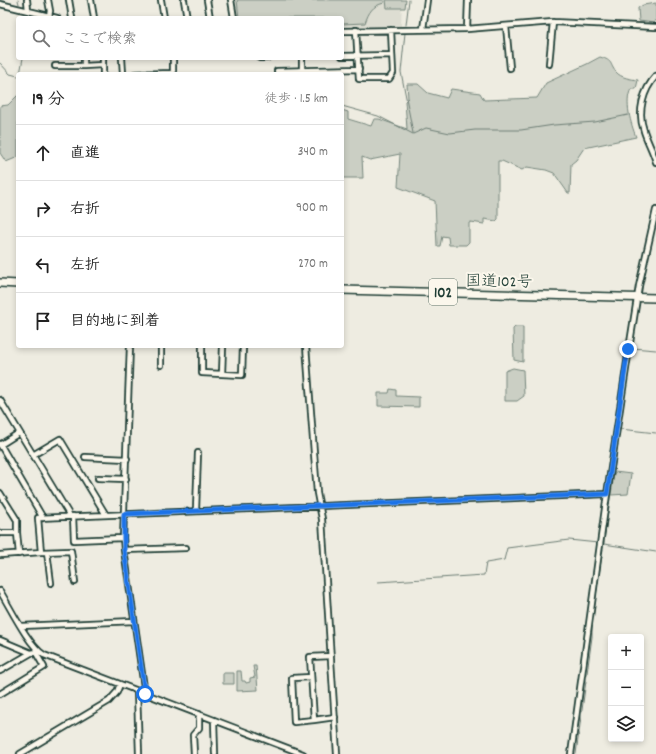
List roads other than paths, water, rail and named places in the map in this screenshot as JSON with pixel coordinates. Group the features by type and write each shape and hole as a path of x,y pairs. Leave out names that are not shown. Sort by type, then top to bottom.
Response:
{"highway":[{"path":"0,283 16,284"},
{"name":"国道102号","path":"344,290 638,296 656,298"}],"street":[{"path":"7,0 7,6"},
{"path":"27,0 28,10"},
{"path":"0,4 49,16 50,11 48,0"},
{"path":"69,0 72,16"},
{"path":"91,0 94,16"},
{"path":"161,0 164,16"},
{"path":"184,0 187,16"},
{"path":"207,0 210,16"},
{"path":"231,0 234,16"},
{"path":"423,29 427,0"},
{"path":"467,29 468,0"},
{"path":"549,64 553,22"},
{"path":"344,31 467,29 553,22 656,27"},
{"path":"506,26 510,68"},
{"path":"356,30 360,79 389,79 393,73 391,30"},
{"path":"344,56 392,55"},
{"path":"84,60 84,66"},
{"path":"102,60 103,72"},
{"path":"122,60 123,72"},
{"path":"173,60 173,72"},
{"path":"302,60 302,72"},
{"path":"55,66 102,66"},
{"path":"277,71 302,72 359,69"},
{"path":"656,76 644,96 641,112 643,129 656,162"},
{"path":"571,754 607,494 638,296 656,210"},
{"path":"130,348 123,538 145,694"},
{"path":"161,365 162,348"},
{"path":"202,348 202,373 242,375 243,348"},
{"path":"222,374 223,348"},
{"path":"306,348 317,493 322,519 337,754"},
{"path":"0,400 19,433 72,516 74,540 123,538"},
{"path":"19,433 0,444 43,518"},
{"path":"33,455 60,439 106,515"},
{"path":"196,510 198,454"},
{"path":"85,457 127,459"},
{"path":"98,478 126,479"},
{"path":"0,493 17,520 19,554"},
{"path":"41,552 38,518 196,510 607,494"},
{"path":"0,533 18,532"},
{"path":"124,550 186,548"},
{"path":"0,555 72,551 75,582"},
{"path":"47,552 50,583"},
{"path":"0,591 32,643 35,652 44,667 0,694"},
{"path":"21,626 134,621"},
{"path":"0,640 303,754"},
{"path":"0,647 7,643"},
{"path":"0,671 35,652"},
{"path":"314,720 310,657 331,656"},
{"path":"311,677 292,678 294,722 335,717"},
{"path":"20,754 110,701 117,692 120,684"},
{"path":"137,691 139,754"},
{"path":"194,754 193,735 199,728 198,714"},
{"path":"214,720 215,754"}],"waterway":[{"path":"18,0 19,4"},
{"path":"406,25 409,0"},
{"path":"405,33 401,72 413,133"},
{"path":"20,72 23,60"},
{"path":"0,63 10,74 16,76"},
{"path":"344,107 378,116 413,134 426,128 450,133 475,130 521,130 554,125 595,122 628,115"},
{"path":"632,348 656,350"},
{"path":"576,754 592,637 592,624 631,352"},
{"path":"620,429 656,433"},
{"path":"378,582 484,575 486,563 504,560 507,548 569,540 598,543"},
{"path":"604,544 656,552"}]}
